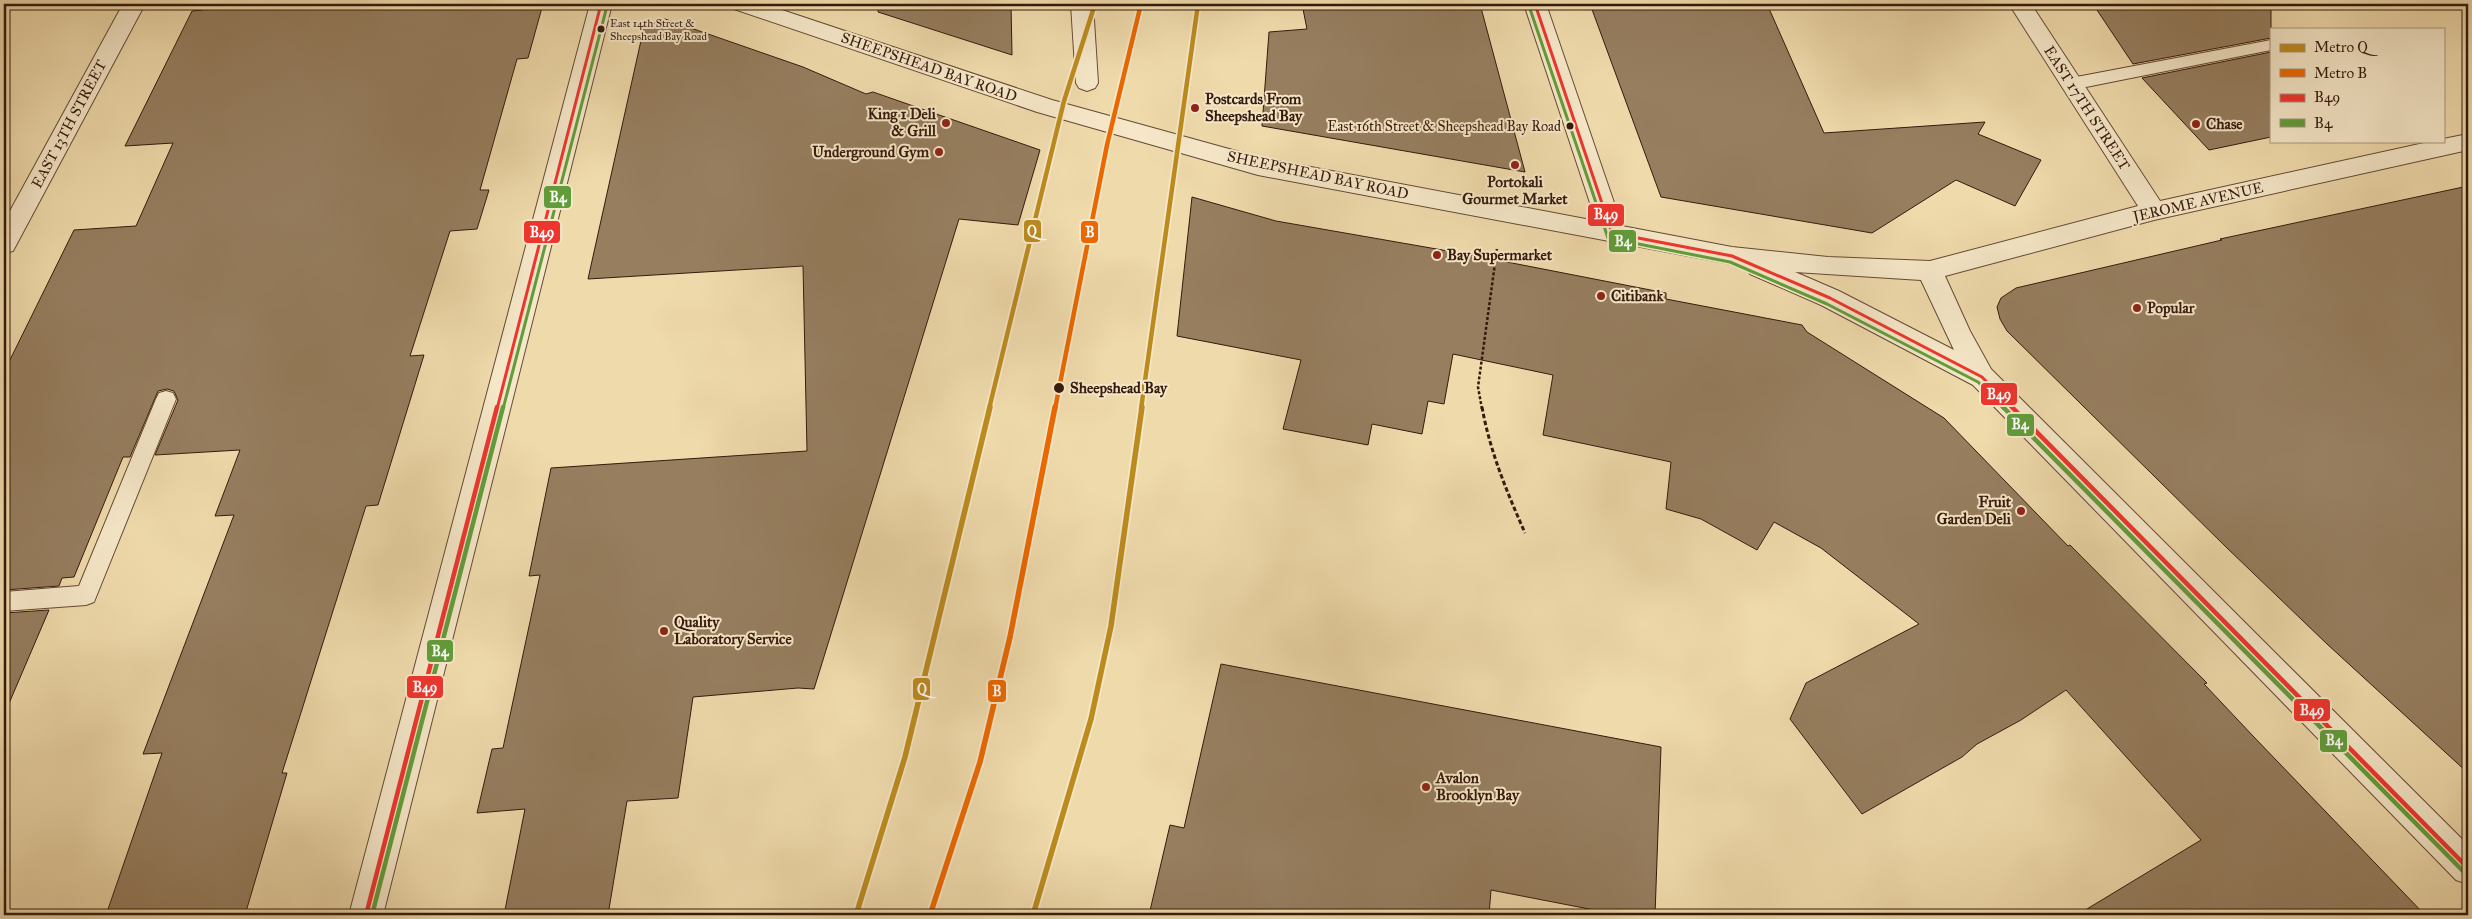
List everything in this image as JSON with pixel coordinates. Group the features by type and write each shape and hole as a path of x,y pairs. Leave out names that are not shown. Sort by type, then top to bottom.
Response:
{"street":[{"name":"EAST 13TH STREET","path":"4,244 134,4"},
{"path":"366,915 601,4"},
{"name":"SHEEPSHEAD BAY ROAD","path":"742,4 1045,106 1258,166 1732,256 1828,266 1930,271 1958,334 1982,377 2468,868"},
{"path":"1082,4 1087,83"},
{"path":"1535,4 1612,233"},
{"name":"EAST 17TH STREET","path":"2020,4 2154,211"},
{"name":"JEROME AVENUE","path":"1930,271 2154,211 2435,145 2468,142"},
{"name":"SHEEPSHEAD BAY ROAD","path":"1732,256 1830,298 1982,377"}],"lane":[{"path":"2071,84 2270,45"},
{"path":"4,602 86,595 166,399"}],"path":[{"path":"1497,249 1478,387 1490,444 1502,479 1525,533"}],"building":[{"path":"206,4 543,4 528,58 517,59 480,190 489,190 477,229 450,231 410,356 424,355 378,505 366,506 282,773 287,773 245,915 106,915 162,753 143,754 234,515 215,516 240,450 155,455 178,400 174,391 167,389 158,391 130,457 123,457 74,577 62,578 59,586 4,590 4,372 74,230 136,226 173,143 125,146 192,11 203,10"},
{"path":"879,4 1011,4 1012,55 878,12"},
{"path":"1302,4 1480,4 1525,172 1262,126 1269,32 1307,29"},
{"path":"1590,4 1767,4 1824,133 1985,122 1978,134 2041,160 2015,206 1956,180 1872,233 1661,197"},
{"path":"2093,4 2271,4 2270,38 2133,64"},
{"path":"665,19 803,67 866,94 873,92 1040,150 1018,225 959,219 814,689 798,688 693,697 678,798 627,801 608,915 504,915 525,809 477,813 492,749 503,748 540,575 529,576 551,468 807,451 803,266 588,279 644,27"},
{"path":"2270,52 2270,137 2209,150 2142,78"},
{"path":"2468,186 2468,773 2327,644 2007,331 2000,319 1997,307 2001,298 2016,288 2222,240 2220,239"},
{"path":"1192,197 1276,221 1471,255 1666,293 1666,299 1802,325 1807,332 1944,418 2068,546 2070,545 2207,683 2204,684 2425,915 2077,915 2201,840 2066,690 2021,720 1977,744 1962,757 1862,814 1790,719 1806,683 1919,624 1821,548 1774,522 1757,550 1701,519 1666,509 1671,462 1543,435 1553,375 1453,354 1444,404 1428,401 1422,434 1372,424 1368,445 1283,429 1301,360 1177,336"},
{"path":"49,610 4,715 4,613"},
{"name":"Avalon Brooklyn Bay","path":"1221,664 1661,747 1655,915 1620,915 1491,890 1489,915 1149,915 1170,825 1184,828"}],"metro line":[{"name":"Q","path":"856,915 905,757 1064,101 1095,4"},
{"name":"B","path":"930,915 980,762 1010,637 1107,145 1141,4"},
{"name":"Q","path":"1033,915 1091,719 1111,626 1198,4"}],"transit line":[{"name":"B49","path":"366,915 601,4"},
{"name":"B49","path":"1535,4 1612,233 1732,256 1830,298 1982,377 2468,868"},
{"name":"B4","path":"372,915 607,6"},
{"name":"B4","path":"1529,6 1608,238 1730,262 1827,304 1978,382 2464,872"}],"place":[{"name":"East 14th Street & Sheepshead Bay Road","path":"601,29"},
{"name":"Postcards From Sheepshead Bay","path":"1195,108"},
{"name":"King 1 Deli & Grill","path":"946,123"},
{"name":"Chase","path":"2196,124"},
{"name":"East 16th Street & Sheepshead Bay Road","path":"1570,126"},
{"name":"Underground Gym","path":"939,152"},
{"name":"Portokali Gourmet Market","path":"1515,165"},
{"name":"Bay Supermarket","path":"1437,255"},
{"name":"Citibank","path":"1601,296"},
{"name":"Popular","path":"2137,308"},
{"name":"Sheepshead Bay","path":"1059,388"},
{"name":"Fruit Garden Deli","path":"2021,511"},
{"name":"Quality Laboratory Service","path":"664,631"},
{"name":"Avalon Brooklyn Bay","path":"1426,787"}]}
